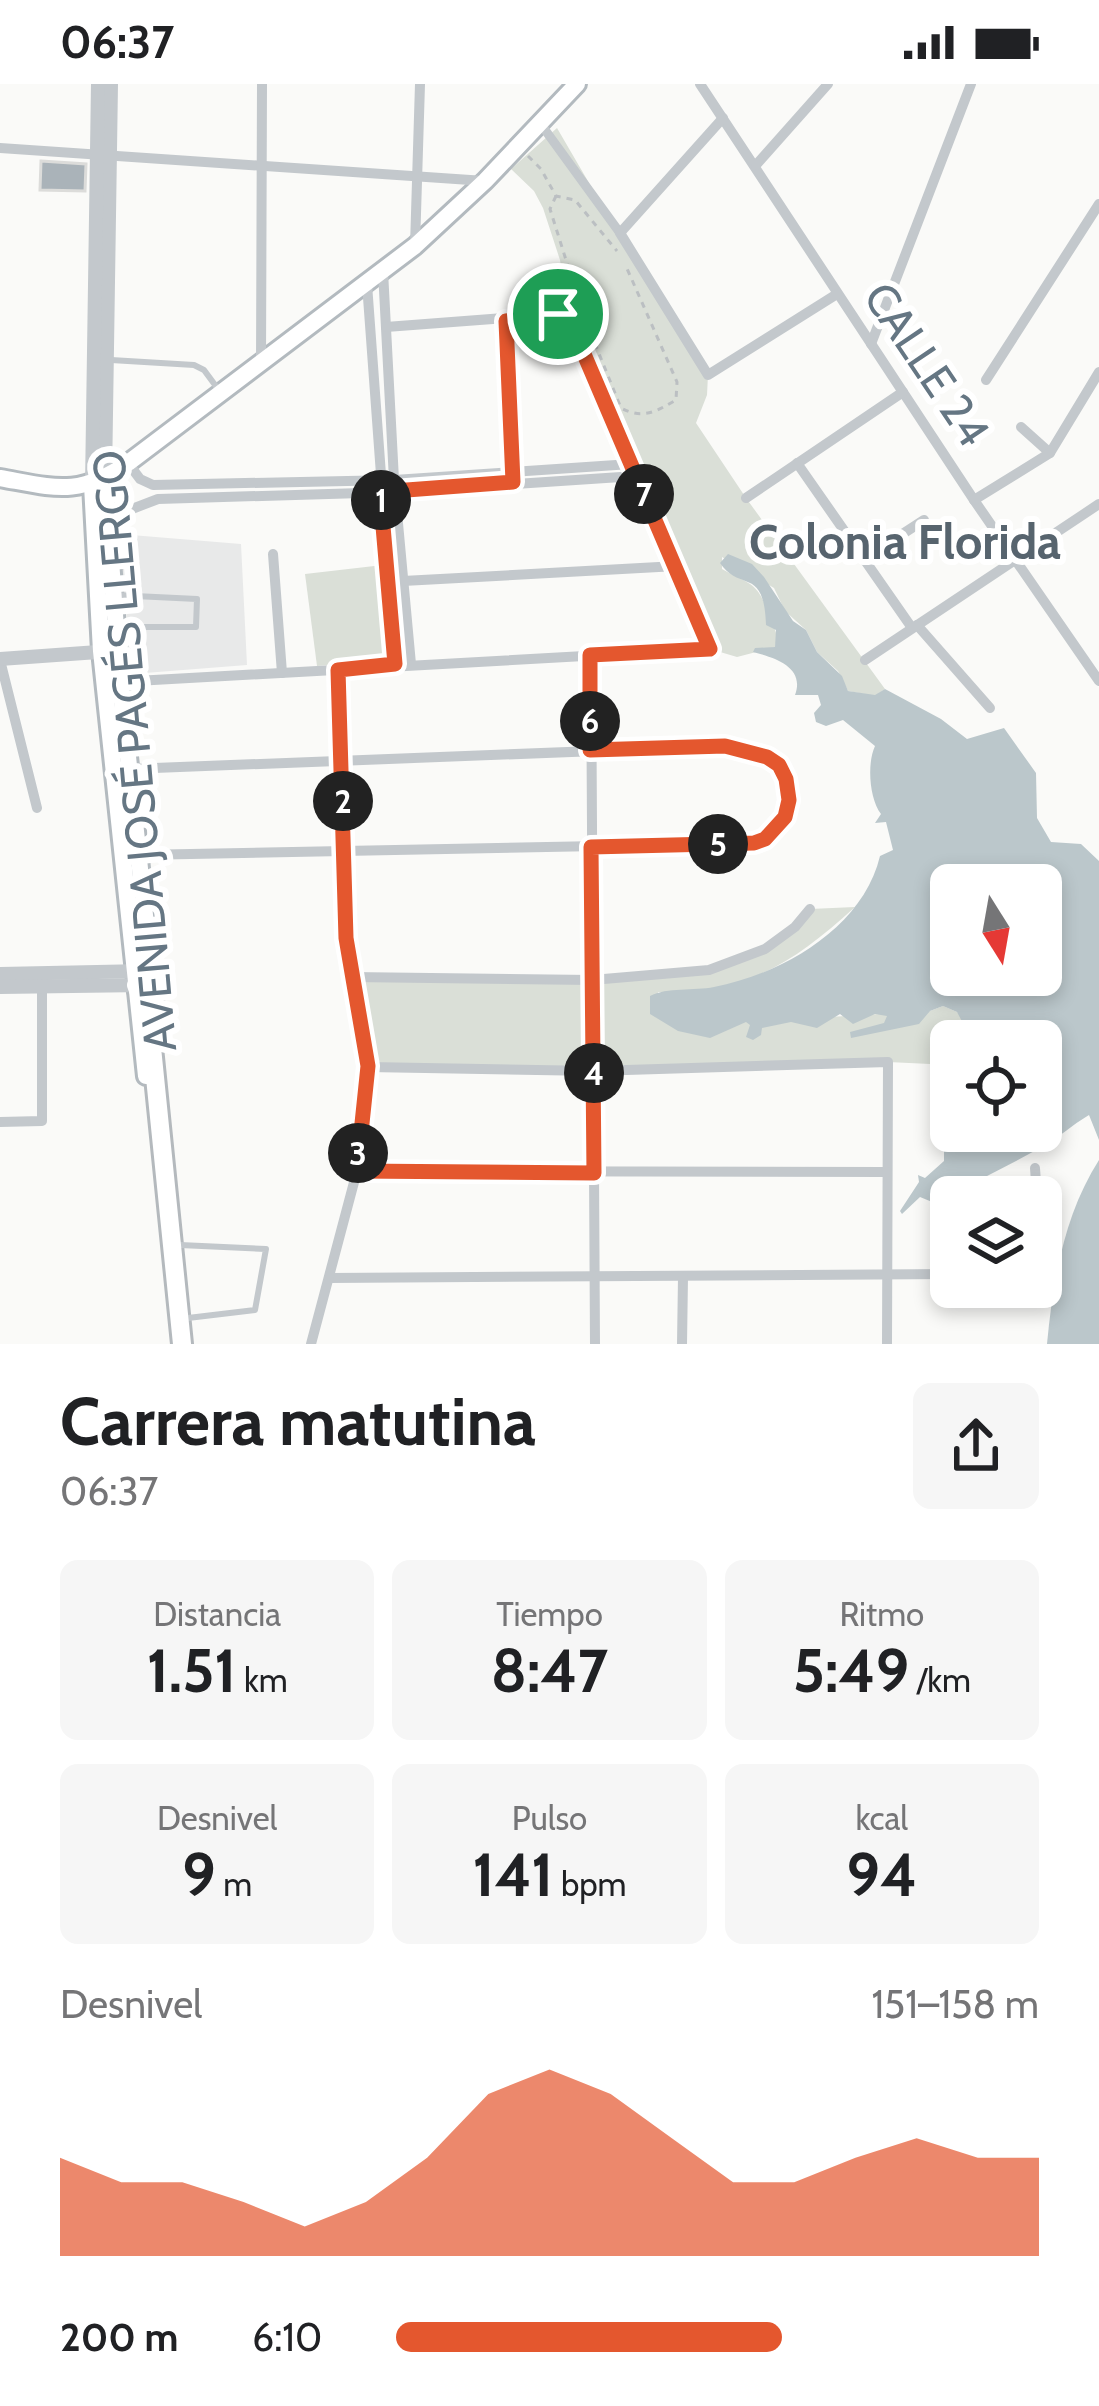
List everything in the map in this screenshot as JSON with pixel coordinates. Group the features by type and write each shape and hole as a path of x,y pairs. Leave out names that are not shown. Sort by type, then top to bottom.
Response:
{"highway":[{"path":"143,978 182,1344"}],"main road":[{"path":"0,478 69,488 98,482 128,463 415,246 577,84"},
{"name":"AVENIDA JOSÉ PAGÉS LLERGO","path":"98,482 112,683 182,1344"},
{"name":"AVENIDA JOSÉ PAGÉS LLERGO","path":"100,533 115,627 109,651"},
{"name":"AVENIDA JOSÉ PAGÉS LLERGO","path":"112,683 129,769 143,978 188,1318 182,1344"}],"street":[{"name":"AVENIDA JOSÉ PAGÉS LLERGO","path":"98,84 107,359 98,482"},
{"name":"AVENIDA JOSÉ PAGÉS LLERGO","path":"98,482 102,153 111,84"},
{"path":"261,364 262,84"},
{"path":"415,246 420,84"},
{"name":"CALLE 24","path":"700,84 1099,681"},
{"path":"756,165 828,84"},
{"path":"871,344 971,84"},
{"path":"620,233 723,118"},
{"path":"540,123 620,233 708,375 837,294"},
{"path":"0,148 485,181"},
{"path":"986,380 1099,204"},
{"path":"383,271 411,664"},
{"path":"367,284 395,664"},
{"path":"112,683 710,649 569,319 558,314 386,327"},
{"path":"506,321 513,476"},
{"path":"974,500 1050,453 1099,372"},
{"path":"746,498 902,392"},
{"path":"1021,427 1050,453"},
{"path":"128,463 140,479 153,484 395,486 633,470"},
{"path":"797,463 914,627 990,708"},
{"path":"100,533 132,509 158,500 380,486"},
{"path":"865,660 1099,504"},
{"path":"864,560 924,520"},
{"path":"273,554 282,673"},
{"path":"403,580 676,566"},
{"path":"38,808 0,660 109,651"},
{"path":"590,655 595,1344"},
{"path":"311,1344 357,1171 368,1066 351,977 338,670"},
{"path":"129,769 725,746 747,749 779,765 789,800 778,828 754,843 138,855"},
{"path":"351,977 592,980 676,974 732,964 777,941 810,909"},
{"path":"0,974 143,978"},
{"path":"0,987 143,978"},
{"path":"0,1122 41,1121 41,986"},
{"path":"368,1066 594,1071 888,1062 886,1344"},
{"path":"1035,1168 1036,1176"},
{"path":"357,1171 887,1172"},
{"path":"329,1278 930,1275"},
{"path":"682,1344 683,1277"}],"lane":[{"path":"107,359 194,365 204,370 220,392"},
{"path":"112,595 192,596 197,602 196,627 115,627"},
{"path":"180,1245 266,1249 255,1310 188,1318"}],"path":[{"path":"518,146 541,169 556,196 575,200 621,257 672,365 676,400 653,413 633,414 621,408 583,314 550,209 556,196"}],"shaded area":[{"path":"557,128 708,375 707,395 696,423 885,689 875,696 848,691 806,630 785,611 774,588 722,557 722,569 753,586 762,598 776,642 775,647 737,657 710,649 569,319 560,260 543,208 534,191 511,169"},
{"path":"119,534 241,544 247,665 132,674"},
{"path":"728,554 752,564 793,621 806,630 817,652 842,676 848,691 875,695 885,689 967,739 1004,728 1036,773 1037,818 1051,842 1081,844 1099,861 1099,1140 1089,1115 1062,1133 1062,1020 961,1020 957,1012 943,1006 930,1011 919,1024 851,1038 850,1032 884,1023 887,1016 875,1014 853,1024 840,1014 817,1028 791,1022 762,1028 753,1040 746,1037 750,1025 746,1022 710,1038 678,1031 650,1014 650,996 740,981 816,944 856,905 880,856 893,850 886,822 875,823 881,814 870,780 875,746 843,720 826,726 816,722 814,713 821,705 818,695 795,695 792,671 753,652 775,647 776,630 766,625 756,587 720,563"},
{"path":"383,565 393,660 317,666 305,574"},
{"path":"855,907 810,945 766,972 717,987 658,992 656,1017 671,1023 745,1022 930,1011 943,1006 964,1020 930,1020 930,1064 594,1071 368,1067 351,977 692,972 753,956 810,909"},
{"path":"944,1152 1031,1152 988,1176 930,1176 930,1201 920,1197 902,1214 918,1175 925,1178 944,1161"},
{"path":"1099,1160 1099,1344 1047,1344 1052,1308 1062,1308 1062,1249"}],"building":[{"path":"41,161 86,164 85,191 40,190"}],"district":[{"name":"Colonia Florida","path":"905,542"}],"route":[{"path":"558,314 569,319 710,649 590,655 590,750 747,749 779,765 789,800 778,828 754,843 591,847 594,1173 357,1171 368,1066 346,938 338,670 395,664 380,492 513,482 506,321 558,314"}]}
